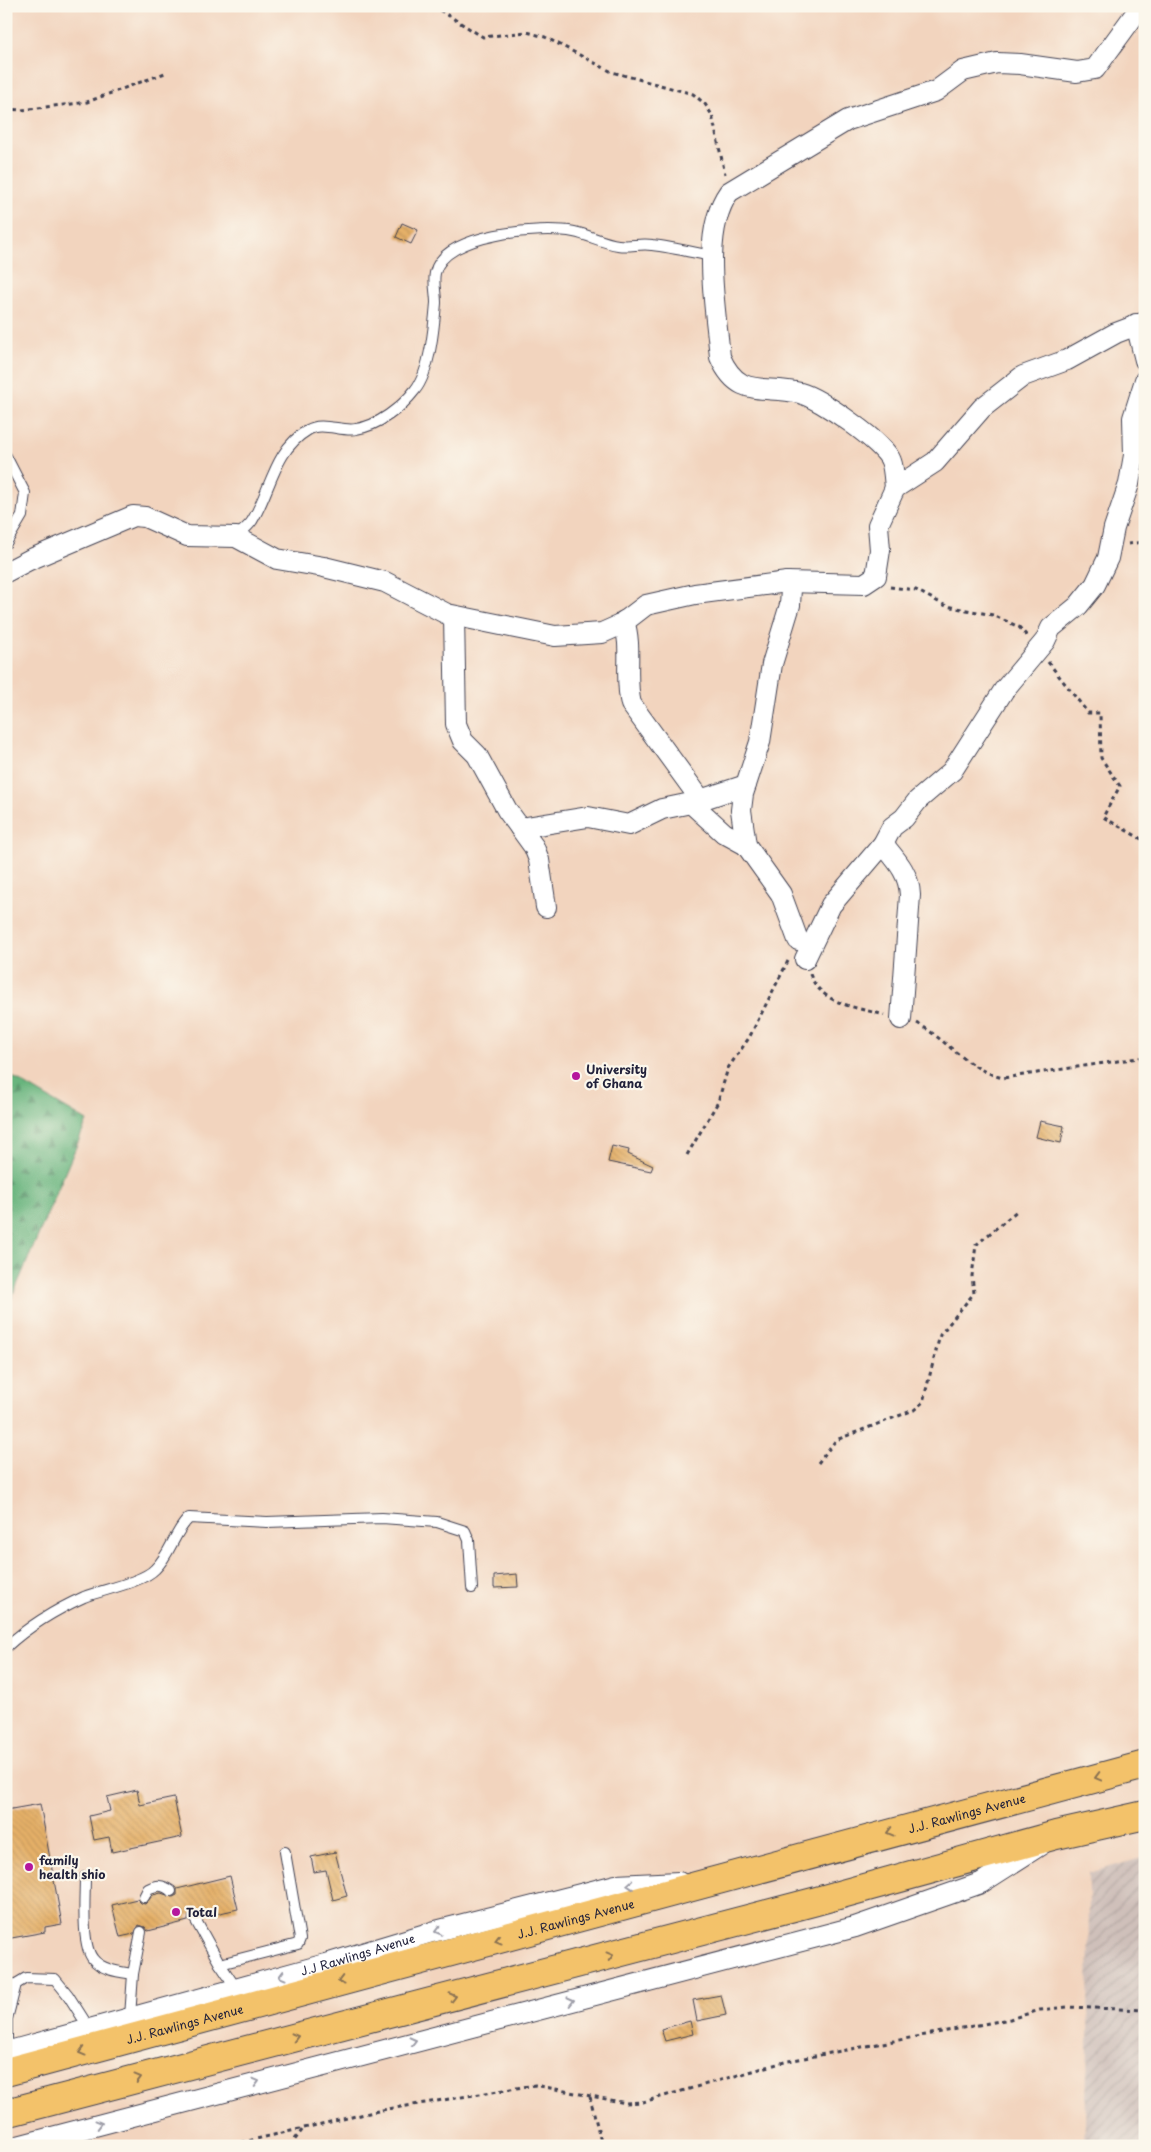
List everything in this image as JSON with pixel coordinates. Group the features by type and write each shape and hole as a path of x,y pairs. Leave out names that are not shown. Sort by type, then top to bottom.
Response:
{"highway":[{"name":"J.J. Rawlings Avenue","path":"7,2058 604,1912 713,1880 1145,1764"},
{"path":"6,2113 813,1902 1056,1835 1145,1815"}],"street":[{"path":"895,488 891,460 867,433 808,396 744,387 734,381 727,372 720,357 711,256 722,201 729,192 848,120 936,91 963,70 997,64 1020,64 1076,72 1095,68 1142,6"},
{"path":"6,572 29,560 133,516 145,517 187,536 236,537 277,559 324,567 385,582 436,610 454,616 555,636 602,632 624,621 639,608 654,601 749,585 787,582 864,584 876,576 880,550 878,525 895,488 935,462 982,408 1008,386 1023,376 1067,360 1141,323 1145,360"},
{"path":"805,959 832,904 884,844 892,827 904,818 918,800 952,771 1004,690 1045,641 1051,628 1082,602 1100,578 1108,558 1114,528 1129,484 1134,455 1133,418 1145,380"},
{"path":"746,845 741,810 746,785 760,742 772,664 790,605 791,589 787,582"},
{"path":"454,616 458,732 480,760 504,804 534,847 539,860 546,906"},
{"path":"624,621 628,632 631,704 696,802 724,833 746,845 781,894 798,940"},
{"path":"520,828 588,817 629,825 662,810 696,802 746,785"},
{"path":"884,844 906,872 910,882 901,1019"},
{"path":"18,2146 855,1927 981,1883 1056,1835"},
{"name":"J.J Rawlings Avenue","path":"7,2058 89,2028 432,1932 616,1886 713,1880"}],"lane":[{"path":"236,537 251,523 282,455 308,429 320,427 356,430 367,426 403,403 416,389 423,378 427,359 436,302 435,274 438,264 444,255 493,235 560,231 580,234 620,245 654,245 711,256"},
{"path":"6,456 24,494 22,516 6,543"},
{"path":"6,1647 38,1621 53,1612 85,1597 125,1584 155,1570 182,1525 189,1518 267,1522 382,1518 437,1522 465,1532 469,1540 472,1588"},
{"path":"220,1964 298,1944 300,1939 285,1852"},
{"path":"85,1877 87,1948 93,1961 110,1969 133,1974"},
{"path":"144,1897 148,1889 156,1886 164,1886 171,1891"},
{"path":"196,1919 220,1964 236,1988"},
{"path":"130,2017 133,1974 141,1932"},
{"path":"7,2058 6,2019 16,1984 26,1978 42,1977 55,1979 68,1995 89,2028"}],"path":[{"path":"433,6 483,37 527,32 545,37 612,72 693,94 712,115 729,192"},
{"path":"6,109 22,110 87,102 165,73"},
{"path":"882,586 916,590 946,606 993,615 1019,627 1031,641"},
{"path":"1042,656 1088,713 1100,713 1101,758 1120,786 1103,817 1145,841"},
{"path":"687,1155 718,1102 728,1068 749,1038 798,940"},
{"path":"805,959 813,981 821,993 834,1001 915,1022 985,1074 1003,1078 1145,1057"},
{"path":"818,1463 836,1440 914,1410 923,1402 940,1335 974,1293 972,1276 976,1245 1018,1210"},
{"path":"226,2146 382,2110 535,2085 550,2086 590,2097 626,2103 655,2100 788,2061 1010,2019 1040,2010 1067,2007 1145,2010"},
{"path":"590,2097 602,2146"},
{"path":"290,2146 303,2128"}],"shaded area":[{"name":"University of Ghana","path":"6,6 1145,6 1145,2146 6,2146"},
{"path":"1145,1857 1145,2146 1084,2146 1088,2050 1089,1873"}],"green space":[{"path":"6,1073 87,1121 6,1311"}],"building":[{"path":"402,223 418,230 411,244 396,237"},
{"path":"1040,1121 1064,1126 1061,1143 1036,1137"},
{"path":"612,1146 629,1150 628,1154 653,1166 651,1171 608,1162"},
{"path":"517,1574 518,1587 494,1588 494,1576"},
{"path":"137,1790 140,1805 174,1798 182,1837 112,1852 109,1837 94,1840 89,1816 110,1811 107,1797"},
{"name":"family health shio","path":"40,1804 62,1924 45,1927 45,1932 6,1939 6,1810"},
{"path":"335,1852 347,1896 333,1900 326,1870 314,1872 311,1857"},
{"path":"230,1876 238,1909 202,1917 195,1912 189,1915 188,1921 148,1931 145,1927 139,1925 134,1934 120,1937 112,1905 137,1899 145,1904 153,1895 161,1893 173,1897 177,1895 177,1889"},
{"path":"721,1995 726,2015 697,2021 693,2000"},
{"path":"690,2021 693,2034 665,2041 661,2029"}],"place":[{"name":"University of Ghana","path":"576,1076"},
{"name":"family health shio","path":"29,1867"},
{"name":"Total","path":"176,1912"}]}
